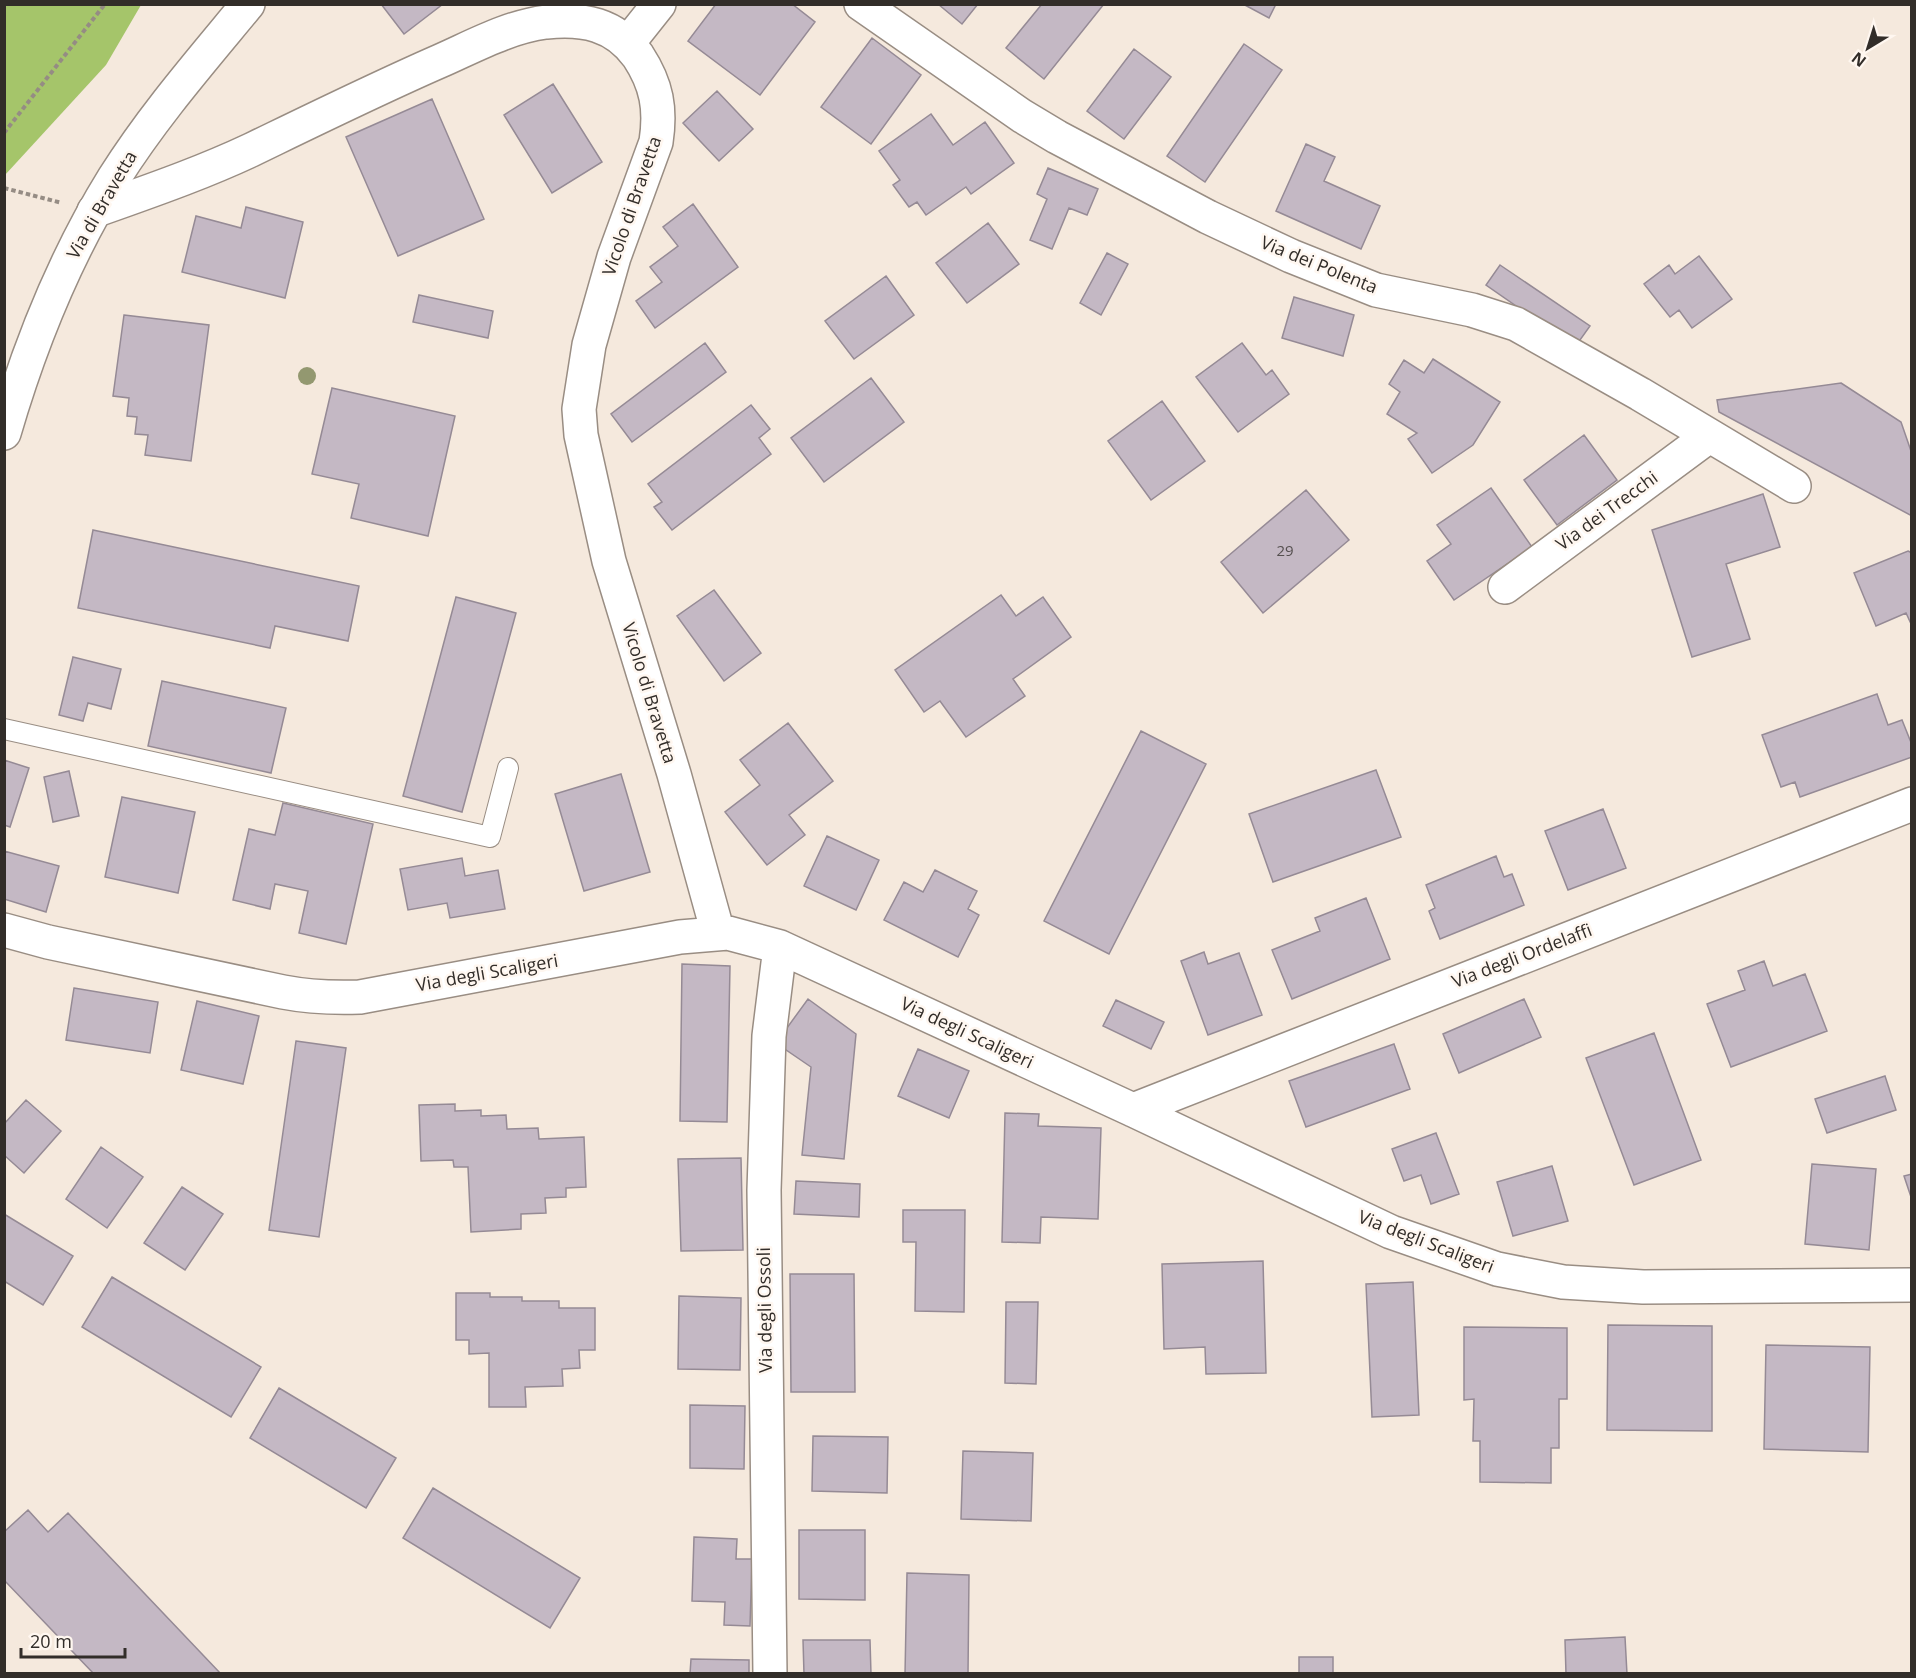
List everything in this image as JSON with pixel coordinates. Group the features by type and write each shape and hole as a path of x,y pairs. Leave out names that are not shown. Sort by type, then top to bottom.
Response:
{"street":[{"name":"Via di Bravetta","path":"4,433 18,387 47,309 94,211 131,153 163,109 248,4"},
{"path":"628,43 659,4"},
{"name":"Via dei Polenta","path":"861,4 1022,116 1208,217 1291,256 1376,290 1472,310 1516,324 1794,486"},
{"name":"Vicolo di Bravetta","path":"94,211 213,168 396,80 505,32 546,22 579,22 605,27 628,43 644,65 653,85 657,98 659,125 656,142 614,257 589,345 579,409 581,435 609,561 674,774 718,933"},
{"name":"Via dei Trecchi","path":"1504,587 1709,436"},
{"name":"Via degli Ordelaffi","path":"1133,1110 1911,804"},
{"name":"Via degli Scaligeri","path":"4,930 48,942 318,998 360,998 680,937 718,933 739,935 780,947 1391,1232 1497,1269 1528,1277 1563,1282 1643,1287 1911,1285"},
{"name":"Via degli Ossoli","path":"770,1674 764,1190 769,1036 780,947"}],"lane":[{"path":"4,729 490,837 508,768"}],"path":[{"path":"4,133 105,4"},
{"path":"4,189 94,211"}],"green space":[{"path":"5,4 141,5 106,65 5,175"}],"building":[{"path":"381,4 443,4 404,34"},
{"path":"716,4 792,4 815,22 760,95 688,41"},
{"path":"938,4 978,4 962,24"},
{"path":"1042,4 1104,4 1044,79 1006,48"},
{"path":"1243,4 1276,4 1269,18"},
{"path":"872,38 921,75 871,144 821,107"},
{"path":"1244,44 1282,70 1205,182 1167,156"},
{"path":"1134,49 1171,77 1124,139 1087,111"},
{"path":"553,84 602,162 552,193 504,115"},
{"path":"717,91 753,129 719,161 683,123"},
{"path":"432,99 484,219 398,256 346,137"},
{"path":"931,114 953,145 985,122 1014,163 971,194 966,187 926,215 917,202 909,207 893,185 900,180 879,151"},
{"path":"1306,144 1335,157 1324,181 1380,206 1361,249 1276,211"},
{"path":"1048,168 1098,189 1087,215 1069,208 1052,249 1030,240 1047,199 1037,194"},
{"path":"693,204 738,267 655,328 636,301 662,282 650,267 678,246 663,227"},
{"path":"246,207 303,222 285,298 182,272 196,216 241,228"},
{"path":"988,223 1019,264 967,303 936,263"},
{"path":"1107,253 1128,264 1101,315 1080,303"},
{"path":"1699,256 1732,299 1692,328 1679,310 1670,317 1644,284 1669,265 1675,274"},
{"path":"1500,265 1590,326 1575,347 1486,285"},
{"path":"886,276 914,315 854,359 825,321"},
{"path":"419,295 493,311 488,338 413,322"},
{"path":"1294,297 1354,315 1343,356 1282,338"},
{"path":"124,315 209,325 191,461 145,455 148,435 135,434 137,417 127,416 129,398 113,396"},
{"path":"705,343 726,372 632,442 611,414"},
{"path":"1242,343 1266,375 1272,370 1289,394 1238,432 1196,377"},
{"path":"1433,359 1500,402 1473,445 1432,473 1408,439 1417,433 1387,414 1400,392 1389,384 1404,360 1424,373"},
{"path":"871,378 904,422 824,482 791,438"},
{"path":"1841,383 1901,422 1912,454 1912,516 1719,412 1717,400"},
{"path":"332,388 455,416 428,536 351,518 359,484 312,474"},
{"path":"1162,401 1205,461 1151,500 1108,441"},
{"path":"751,405 770,429 759,438 771,454 672,530 654,507 662,502 648,484"},
{"path":"1584,435 1617,480 1557,525 1524,480"},
{"path":"1491,488 1532,547 1454,600 1427,561 1451,544 1437,525"},
{"path":"1306,490 1349,540 1263,613 1221,562"},
{"path":"1763,494 1780,547 1726,564 1750,639 1692,657 1652,530"},
{"path":"93,530 359,586 348,641 275,626 270,648 78,608"},
{"path":"1908,551 1912,553 1912,626 1906,613 1876,626 1854,573"},
{"path":"714,590 761,653 724,681 677,616"},
{"path":"1001,595 1016,616 1043,597 1071,637 1013,679 1025,696 966,737 940,701 924,712 895,670"},
{"path":"456,597 516,613 462,812 403,796"},
{"path":"73,657 121,669 111,709 88,703 83,721 59,715"},
{"path":"162,681 286,708 271,773 148,746"},
{"path":"1877,694 1888,725 1902,720 1912,745 1912,757 1800,797 1795,782 1781,787 1762,735"},
{"path":"788,723 833,781 789,815 805,835 767,865 725,812 760,785 740,760"},
{"path":"1141,731 1206,764 1109,954 1044,921"},
{"path":"4,760 29,768 10,827 4,825"},
{"path":"1376,770 1401,837 1273,882 1249,814"},
{"path":"69,771 79,816 53,822 44,777"},
{"path":"621,774 650,872 584,891 555,794"},
{"path":"122,797 195,812 178,893 105,877"},
{"path":"283,803 373,824 346,944 299,933 308,891 275,884 270,909 233,900 249,829 275,835"},
{"path":"1603,809 1626,868 1568,890 1545,831"},
{"path":"827,836 879,860 856,910 804,886"},
{"path":"4,851 59,866 46,912 4,899"},
{"path":"1496,856 1504,877 1512,874 1524,905 1440,939 1429,911 1435,908 1426,885"},
{"path":"462,858 465,876 498,870 505,909 450,918 447,903 408,910 400,869"},
{"path":"935,870 977,891 968,909 979,915 958,957 884,920 904,882 923,892"},
{"path":"1366,898 1390,959 1292,999 1272,950 1320,931 1315,918"},
{"path":"1204,952 1208,964 1239,953 1262,1015 1208,1035 1181,961"},
{"path":"1764,961 1773,986 1805,974 1827,1031 1731,1067 1707,1004 1745,990 1738,971"},
{"path":"682,964 730,966 727,1122 680,1121"},
{"path":"74,988 158,1002 150,1053 66,1040"},
{"path":"808,999 856,1034 844,1159 802,1155 811,1067 776,1043"},
{"path":"1524,999 1541,1037 1459,1073 1443,1034"},
{"path":"1116,1000 1164,1022 1151,1049 1103,1026"},
{"path":"197,1001 259,1016 243,1084 181,1070"},
{"path":"1654,1033 1701,1160 1634,1185 1586,1058"},
{"path":"296,1041 346,1048 319,1237 269,1230"},
{"path":"1394,1044 1410,1089 1306,1127 1289,1081"},
{"path":"918,1049 969,1071 949,1118 898,1096"},
{"path":"1885,1076 1896,1110 1827,1133 1815,1099"},
{"path":"26,1100 61,1131 24,1173 4,1155 4,1124"},
{"path":"455,1104 455,1111 481,1110 481,1116 506,1115 507,1129 538,1128 539,1139 584,1137 586,1187 566,1188 566,1197 545,1198 546,1213 521,1214 521,1229 471,1232 468,1167 454,1167 453,1160 421,1161 419,1105"},
{"path":"1005,1113 1039,1114 1038,1126 1101,1128 1098,1219 1041,1217 1040,1243 1002,1242"},
{"path":"1436,1133 1459,1194 1431,1204 1421,1175 1404,1181 1392,1149"},
{"path":"101,1147 143,1177 107,1228 66,1199"},
{"path":"741,1158 743,1250 681,1251 678,1159"},
{"path":"1812,1164 1876,1169 1869,1250 1805,1244"},
{"path":"1552,1166 1568,1221 1513,1236 1497,1182"},
{"path":"1912,1174 1912,1200 1904,1176"},
{"path":"796,1181 860,1184 859,1217 794,1214"},
{"path":"182,1187 223,1214 185,1270 144,1243"},
{"path":"903,1210 965,1210 964,1312 915,1311 916,1242 903,1242"},
{"path":"4,1214 73,1256 43,1305 4,1281"},
{"path":"1263,1261 1266,1373 1206,1374 1205,1347 1164,1349 1162,1264"},
{"path":"790,1274 854,1274 855,1392 791,1392"},
{"path":"112,1277 261,1367 231,1417 82,1327"},
{"path":"1413,1282 1419,1415 1372,1417 1366,1284"},
{"path":"456,1293 490,1293 490,1297 522,1297 522,1301 559,1301 559,1308 595,1308 595,1350 579,1350 580,1368 562,1369 563,1386 525,1387 526,1407 489,1407 489,1353 469,1354 469,1340 456,1340"},
{"path":"679,1296 741,1298 740,1370 678,1369"},
{"path":"1006,1302 1038,1302 1036,1384 1005,1383"},
{"path":"1608,1325 1712,1326 1712,1431 1607,1430"},
{"path":"1464,1327 1567,1328 1567,1399 1559,1399 1559,1448 1551,1448 1551,1483 1480,1482 1480,1441 1473,1441 1474,1399 1464,1400"},
{"path":"1766,1345 1870,1347 1868,1452 1764,1449"},
{"path":"279,1388 396,1458 366,1508 250,1438"},
{"path":"690,1405 745,1406 744,1469 690,1468"},
{"path":"813,1436 888,1437 887,1493 812,1491"},
{"path":"963,1451 1033,1453 1031,1521 961,1519"},
{"path":"433,1488 580,1578 550,1628 403,1538"},
{"path":"28,1510 48,1532 68,1513 221,1674 94,1674 4,1580 4,1532"},
{"path":"799,1530 865,1530 865,1600 799,1599"},
{"path":"694,1537 737,1539 736,1559 752,1559 750,1626 724,1625 725,1602 692,1601"},
{"path":"907,1573 969,1575 968,1674 905,1674"},
{"path":"1625,1637 1627,1674 1566,1674 1565,1640"},
{"path":"803,1640 870,1640 871,1674 804,1674"},
{"path":"1299,1657 1333,1657 1333,1674 1299,1674"},
{"path":"691,1659 749,1660 749,1674 690,1674"}]}
